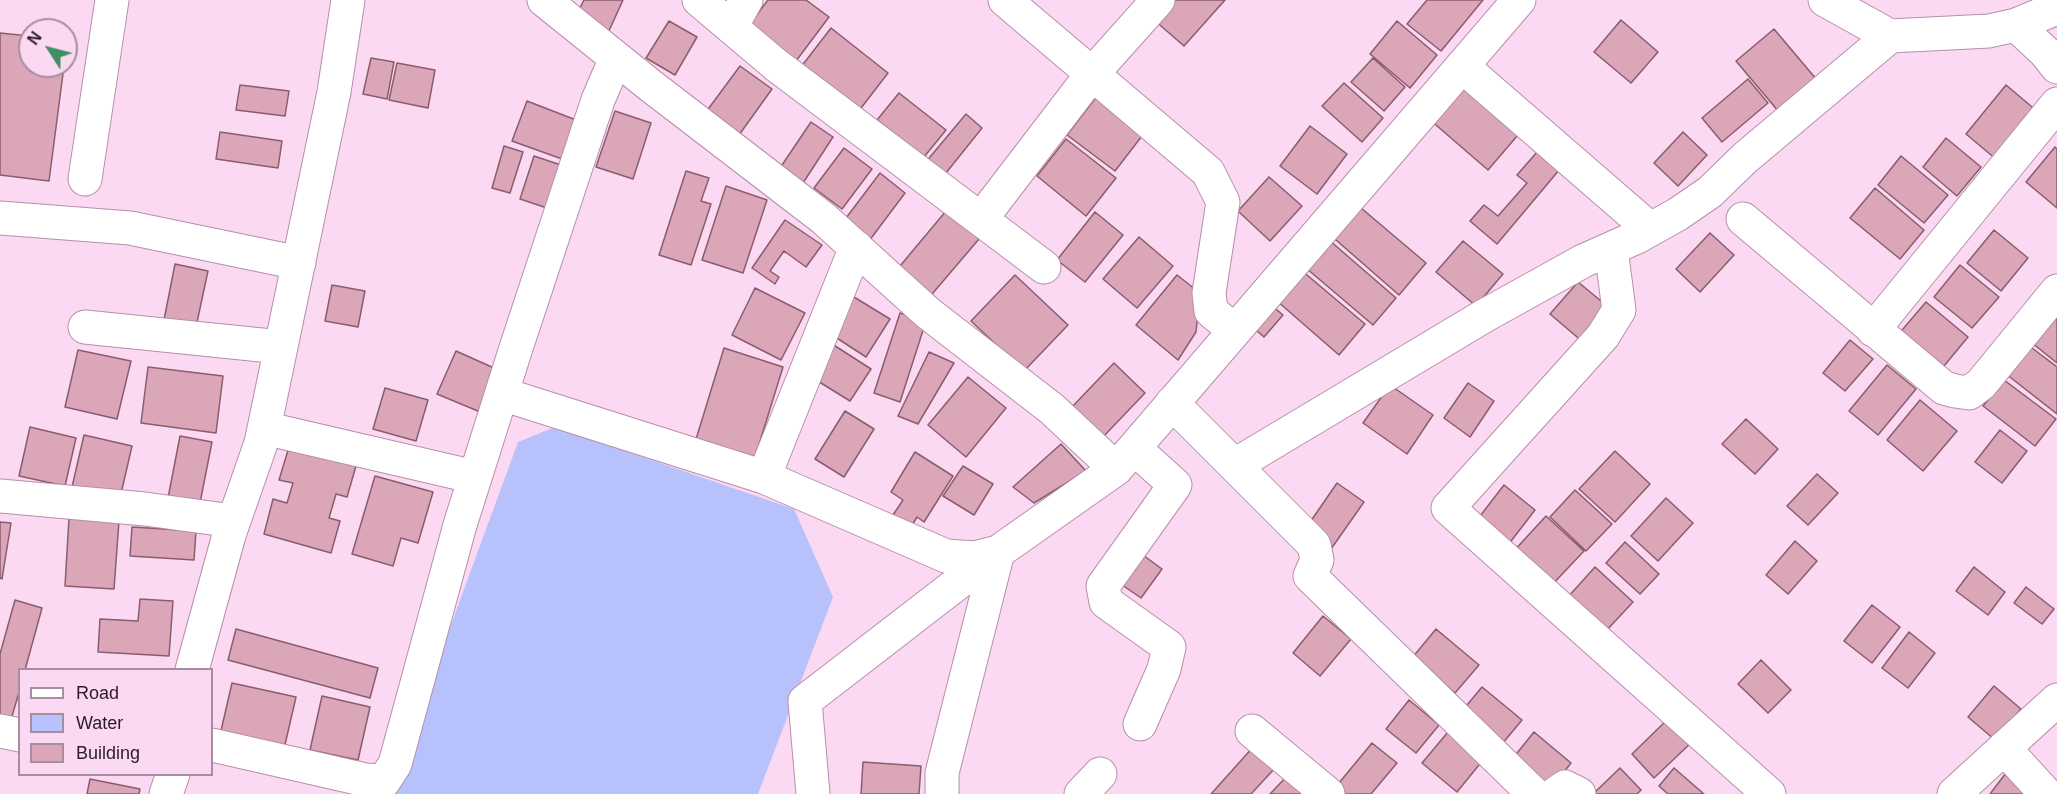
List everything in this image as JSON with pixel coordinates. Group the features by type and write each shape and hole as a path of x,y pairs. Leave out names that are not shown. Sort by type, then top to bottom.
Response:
{"street":[{"path":"85,179 112,0"},
{"path":"192,668 233,521 264,428 334,92 348,0"},
{"path":"544,0 823,218 927,313 1052,409 1125,458 1175,485 1103,586 1106,602 1169,647 1164,669 1140,724"},
{"path":"699,0 738,13 776,65 1044,267"},
{"path":"1005,0 1208,172 1223,202 1209,293 1211,311 1234,330"},
{"path":"981,219 1092,74 1158,0"},
{"path":"813,794 805,701 998,552 1125,458 1519,0"},
{"path":"1824,0 1890,36 1989,31 2016,25 2057,8"},
{"path":"2016,25 2045,52 2057,68"},
{"path":"1235,465 1484,315 1650,229 1710,192 1745,158 1890,36"},
{"path":"213,745 366,780 384,780 395,764 475,477 587,133 616,58"},
{"path":"1462,66 1650,229"},
{"path":"1873,330 2057,104"},
{"path":"0,218 130,228 299,263"},
{"path":"1743,219 1944,388 1969,393 1994,371 2057,291"},
{"path":"764,477 856,247"},
{"path":"1611,249 1619,310 1603,336 1448,508 1755,790"},
{"path":"85,327 281,347"},
{"path":"502,394 764,477 946,556 975,558 998,552"},
{"path":"1172,403 1314,545 1317,560 1310,576 1534,794"},
{"path":"264,428 475,477"},
{"path":"0,496 145,509 233,521"},
{"path":"942,794 942,773 998,552"},
{"path":"1954,794 2057,700"},
{"path":"0,731 18,735"},
{"path":"1252,731 1328,794"},
{"path":"2004,748 2046,794"},
{"path":"166,794 172,776"},
{"path":"1555,794 1565,787 1579,794"}],"water":[{"path":"555,427 794,509 833,597 758,794 389,794 518,442"}],"building":[{"path":"584,0 623,0 608,33 575,18"},
{"path":"768,0 806,0 829,17 796,61 749,25"},
{"path":"1170,0 1225,0 1184,46 1153,19"},
{"path":"1427,0 1483,0 1441,51 1407,24"},
{"path":"1621,20 1658,52 1631,83 1594,52"},
{"path":"669,21 697,37 675,75 646,58"},
{"path":"1397,21 1437,55 1410,88 1370,54"},
{"path":"831,28 888,73 858,112 801,67"},
{"path":"1774,29 1817,80 1779,112 1736,61"},
{"path":"0,33 18,35 18,78 62,78 49,181 0,175"},
{"path":"371,58 394,62 387,99 363,94"},
{"path":"1373,58 1405,87 1384,111 1351,82"},
{"path":"397,63 435,70 428,108 389,100"},
{"path":"740,66 772,89 739,135 706,112"},
{"path":"1464,78 1523,129 1488,170 1429,119"},
{"path":"1748,79 1768,103 1722,142 1702,118"},
{"path":"1344,83 1383,118 1362,142 1322,106"},
{"path":"240,85 289,91 285,116 236,110"},
{"path":"2006,85 2038,112 1997,160 1966,134"},
{"path":"899,93 946,130 924,157 877,120"},
{"path":"1097,96 1145,132 1115,171 1067,135"},
{"path":"527,101 576,120 562,159 512,141"},
{"path":"615,111 651,123 633,179 596,167"},
{"path":"966,114 982,128 942,178 925,163"},
{"path":"811,122 833,137 803,183 780,168"},
{"path":"1310,126 1347,154 1317,194 1280,166"},
{"path":"220,132 282,141 278,168 216,159"},
{"path":"1683,132 1707,155 1678,186 1654,163"},
{"path":"1946,138 1981,167 1957,196 1923,167"},
{"path":"1066,139 1116,178 1086,216 1037,176"},
{"path":"504,146 523,152 510,193 492,188"},
{"path":"2055,147 2057,149 2057,208 2026,182"},
{"path":"844,148 872,169 842,209 814,188"},
{"path":"1538,151 1560,169 1497,244 1470,221 1484,205 1498,216 1527,183 1517,175"},
{"path":"534,156 561,165 547,208 520,199"},
{"path":"1901,156 1948,195 1924,223 1878,185"},
{"path":"686,171 709,178 701,201 711,204 691,265 659,255"},
{"path":"880,173 905,193 866,245 840,226"},
{"path":"1269,177 1302,206 1270,241 1238,211"},
{"path":"726,186 767,200 743,273 702,260"},
{"path":"1875,188 1924,230 1900,259 1850,218"},
{"path":"1354,202 1426,263 1399,295 1328,233"},
{"path":"946,211 979,239 927,300 895,272"},
{"path":"1095,212 1123,235 1085,282 1057,260"},
{"path":"785,220 822,245 806,267 784,251 770,271 779,277 775,284 752,268"},
{"path":"1994,230 2028,258 2001,291 1967,263"},
{"path":"1710,233 1734,255 1700,292 1676,269"},
{"path":"1139,237 1173,266 1137,308 1103,279"},
{"path":"1329,240 1396,298 1373,325 1306,268"},
{"path":"1463,241 1503,274 1476,306 1436,272"},
{"path":"175,264 208,271 196,327 164,320"},
{"path":"1294,264 1365,324 1339,355 1269,294"},
{"path":"1960,265 1999,297 1972,328 1934,297"},
{"path":"1015,275 1068,325 1024,371 971,321"},
{"path":"1177,275 1200,293 1196,332 1178,360 1136,325"},
{"path":"1578,282 1612,310 1584,343 1550,314"},
{"path":"332,285 365,291 358,327 325,321"},
{"path":"755,288 805,313 781,360 732,335"},
{"path":"849,294 890,319 866,357 826,331"},
{"path":"1926,302 1968,337 1939,372 1897,336"},
{"path":"1270,304 1283,315 1264,337 1251,326"},
{"path":"900,313 926,321 900,402 874,393"},
{"path":"2053,317 2057,320 2057,363 2032,343"},
{"path":"1850,340 1873,359 1845,391 1823,373"},
{"path":"829,342 871,369 850,401 808,375"},
{"path":"2028,345 2057,367 2057,414 2006,374"},
{"path":"724,348 783,367 752,467 693,449"},
{"path":"78,350 131,361 117,419 65,407"},
{"path":"456,351 503,372 485,414 437,394"},
{"path":"929,352 954,363 918,424 898,416"},
{"path":"1114,363 1145,393 1102,438 1071,408"},
{"path":"1887,365 1916,389 1878,435 1849,411"},
{"path":"148,367 223,376 216,433 141,423"},
{"path":"968,377 1006,408 966,457 928,425"},
{"path":"2004,380 2056,419 2035,446 1983,406"},
{"path":"1468,383 1494,401 1470,437 1444,418"},
{"path":"1390,385 1433,415 1407,454 1363,423"},
{"path":"385,388 428,400 416,441 373,429"},
{"path":"1920,400 1957,431 1923,471 1887,440"},
{"path":"845,411 874,429 844,477 815,459"},
{"path":"1746,419 1778,449 1755,474 1722,444"},
{"path":"30,427 76,438 65,486 19,476"},
{"path":"2000,430 2027,451 2002,483 1975,462"},
{"path":"84,435 132,446 120,498 72,487"},
{"path":"180,436 212,442 200,503 168,498"},
{"path":"1061,444 1086,471 1034,503 1013,487"},
{"path":"289,447 356,466 347,497 336,494 329,518 340,521 331,553 264,534 273,499 287,503 293,483 279,480"},
{"path":"1615,451 1650,484 1615,522 1579,489"},
{"path":"915,452 953,476 924,522 917,517 911,527 893,515 903,500 891,492"},
{"path":"963,466 993,484 974,515 943,496"},
{"path":"1817,474 1838,493 1808,525 1787,506"},
{"path":"375,476 433,492 418,543 401,538 393,566 352,554"},
{"path":"1337,483 1364,502 1331,549 1304,531"},
{"path":"1504,485 1535,510 1508,545 1477,520"},
{"path":"1575,490 1612,524 1586,551 1550,517"},
{"path":"1666,498 1693,523 1658,561 1631,536"},
{"path":"1546,516 1584,551 1550,587 1512,553"},
{"path":"69,518 119,521 114,589 65,586"},
{"path":"0,522 11,523 2,579 0,578"},
{"path":"132,527 196,531 194,560 130,556"},
{"path":"1795,541 1817,561 1788,594 1766,575"},
{"path":"1625,542 1659,574 1640,594 1606,563"},
{"path":"1136,550 1162,569 1141,598 1115,580"},
{"path":"1595,567 1633,602 1605,632 1568,597"},
{"path":"1974,567 2005,592 1988,615 1956,591"},
{"path":"2026,587 2054,609 2042,624 2014,603"},
{"path":"140,599 173,601 169,656 98,652 100,619 138,621"},
{"path":"15,600 42,608 26,668 18,668 18,696 10,723 0,720 0,654"},
{"path":"1872,605 1900,627 1872,663 1844,641"},
{"path":"1323,616 1351,639 1320,676 1293,653"},
{"path":"236,629 378,668 370,698 228,660"},
{"path":"1436,629 1479,665 1455,693 1412,658"},
{"path":"1909,632 1935,653 1908,688 1882,668"},
{"path":"1761,660 1791,690 1768,713 1738,684"},
{"path":"232,683 296,697 284,749 220,735"},
{"path":"1994,686 2021,709 1995,740 1968,717"},
{"path":"1482,687 1522,720 1497,750 1457,717"},
{"path":"322,696 370,707 358,760 310,750"},
{"path":"1409,700 1439,725 1416,753 1386,729"},
{"path":"1670,717 1693,741 1654,778 1632,754"},
{"path":"1448,732 1483,760 1457,792 1422,763"},
{"path":"1534,732 1571,763 1547,793 1509,763"},
{"path":"1372,743 1397,763 1371,794 1340,794 1334,789"},
{"path":"1254,746 1276,767 1251,794 1211,794"},
{"path":"863,762 921,766 919,794 861,794"},
{"path":"1620,768 1641,790 1637,794 1593,794"},
{"path":"1674,768 1704,794 1668,794 1659,786"},
{"path":"2009,769 2038,794 1990,794"},
{"path":"1289,774 1311,794 1270,794"},
{"path":"90,779 140,789 139,794 87,794"}]}
